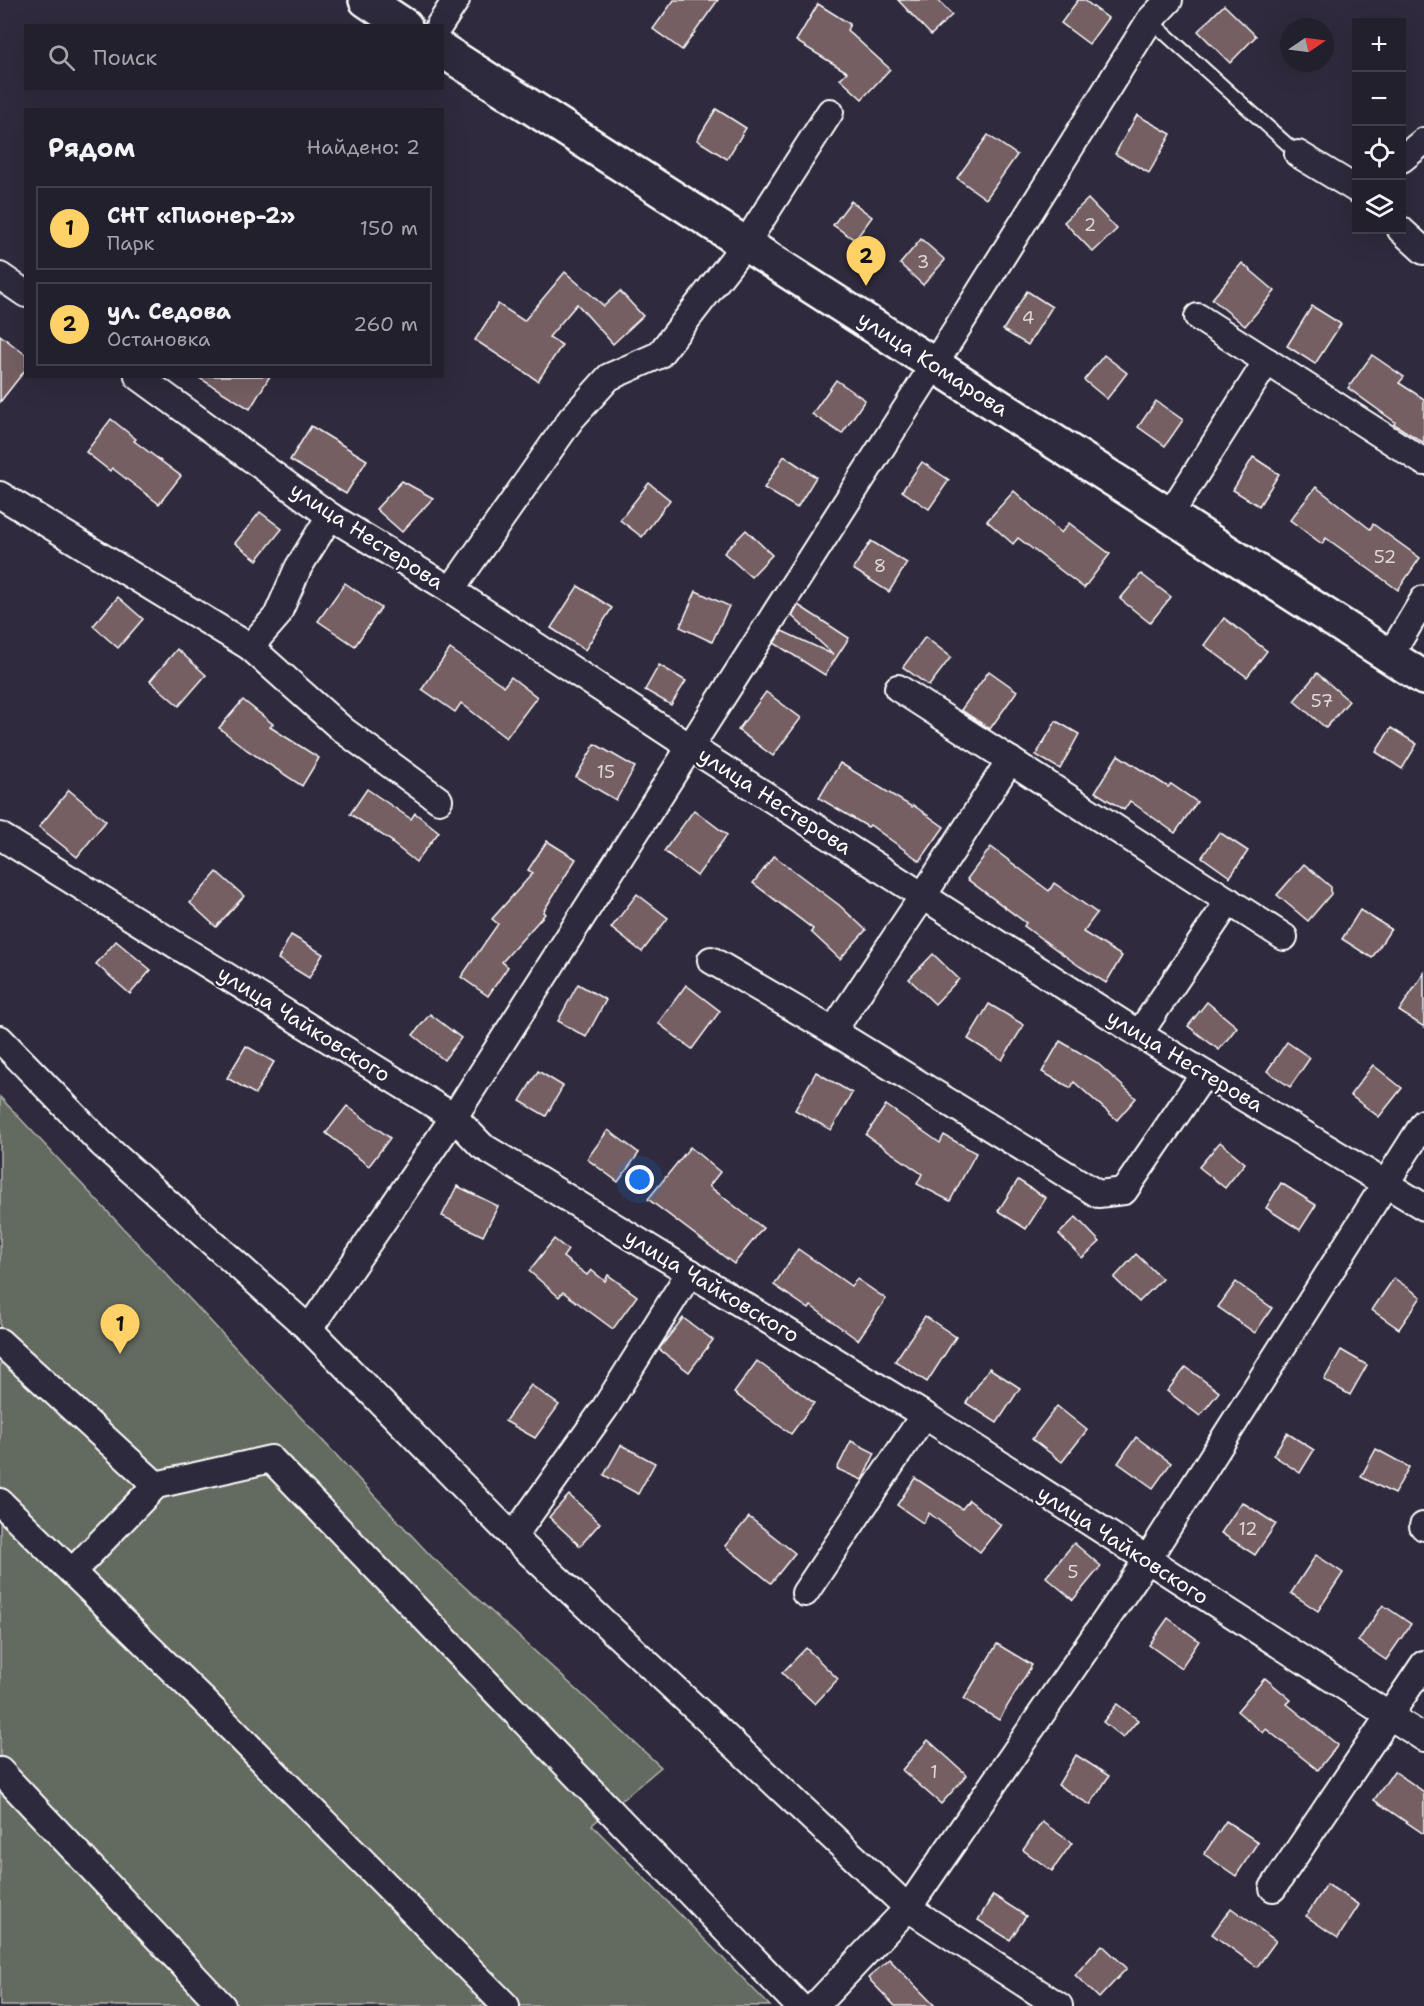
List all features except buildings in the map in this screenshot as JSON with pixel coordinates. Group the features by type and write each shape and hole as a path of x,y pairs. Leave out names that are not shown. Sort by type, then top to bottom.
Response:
{"main road":[{"path":"366,0 402,24"},
{"name":"улица Комарова","path":"444,51 1424,678"}],"street":[{"path":"440,24 456,0"},
{"path":"309,1329 454,1117 934,365 1150,20 1169,0"},
{"path":"451,590 571,419 609,377 659,355 746,243 830,112"},
{"path":"1406,155 1424,141"},
{"path":"1298,154 1352,187"},
{"path":"1405,234 1424,251"},
{"path":"0,276 24,293"},
{"path":"1198,317 1424,462"},
{"path":"1169,516 1267,361"},
{"name":"улица Нестерова","path":"141,378 330,516 451,590 690,747 1139,1034 1424,1207"},
{"path":"0,495 250,647 343,730 439,800"},
{"path":"250,647 277,616 298,568 330,516"},
{"path":"1389,657 1424,600"},
{"path":"898,688 1284,937"},
{"path":"833,1031 1010,760"},
{"name":"улица Чайковского","path":"0,836 454,1117 482,1146 924,1415 1424,1738"},
{"path":"1139,1034 1229,901"},
{"path":"711,960 833,1031 1098,1194 1124,1191 1204,1074"},
{"path":"0,1038 102,1144 309,1329 513,1537 908,1908 1059,2006"},
{"path":"815,2006 908,1908 1147,1560 1424,1123"},
{"path":"513,1537 605,1408 690,1272"},
{"path":"0,1342 156,1485"},
{"path":"805,1593 924,1415"},
{"path":"72,1572 156,1485 271,1459 799,2006"},
{"path":"0,1502 203,1700 506,2006"},
{"path":"1273,1888 1424,1664"},
{"path":"0,1771 222,2006"}],"lane":[{"path":"1150,20 1298,154"}],"green space":[{"path":"0,1097 431,1556 661,1767 592,1825 770,2006 0,2006"}],"place":[{"name":"ул. Седова","path":"866,286"},
{"name":"СНТ «Пионер-2»","path":"120,1354"}]}
